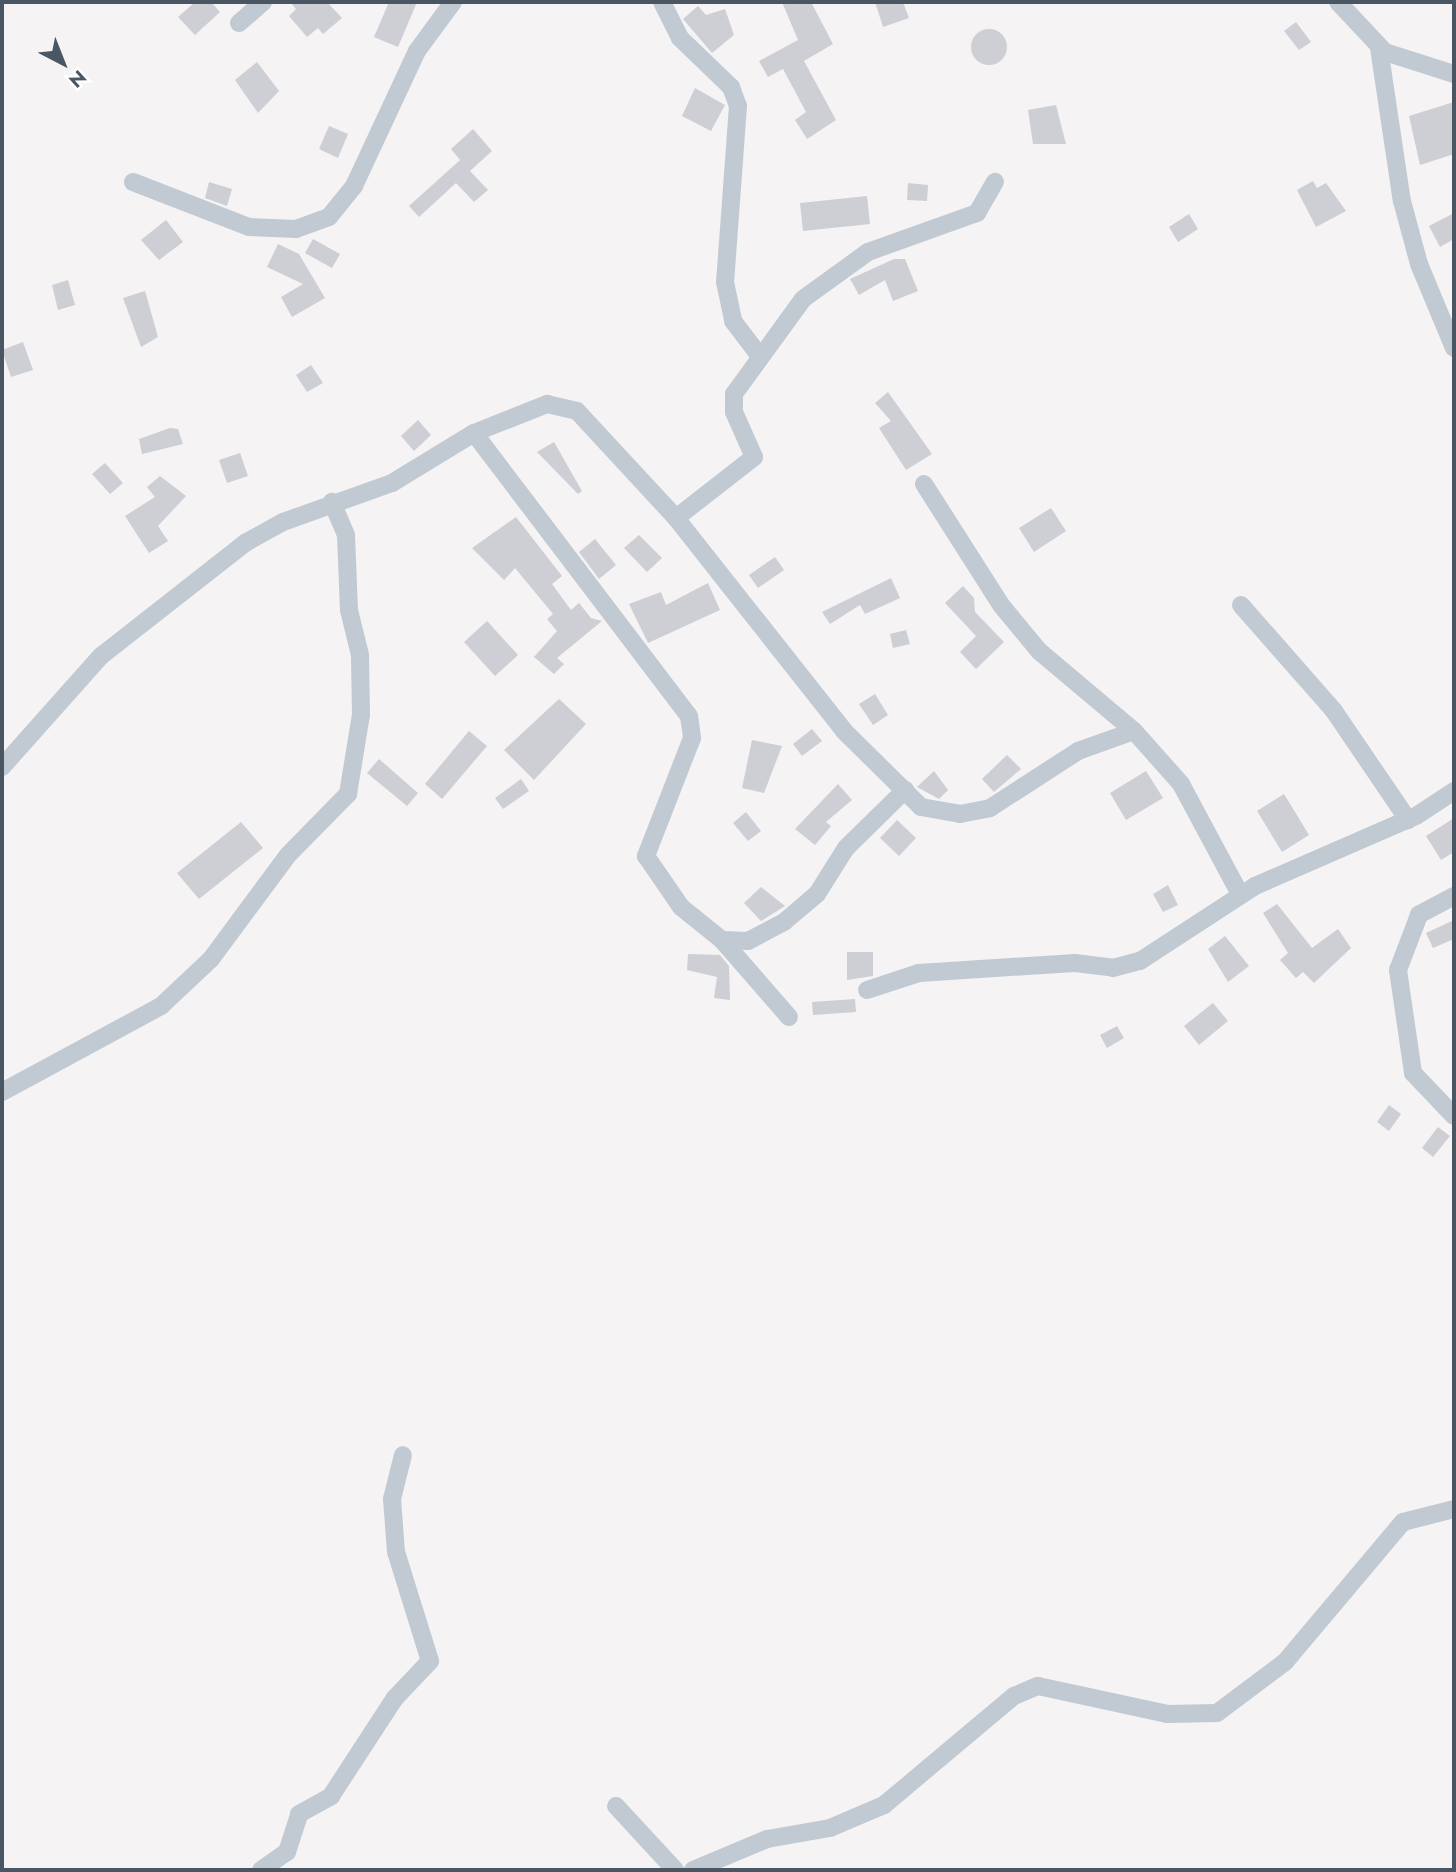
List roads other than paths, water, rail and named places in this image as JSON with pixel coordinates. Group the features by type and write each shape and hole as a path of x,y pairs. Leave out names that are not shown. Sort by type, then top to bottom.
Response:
{"street":[{"path":"239,23 263,2"},
{"path":"133,182 249,227 296,229 329,217 354,186 418,51 453,2"},
{"path":"662,2 680,38 732,87 738,106 725,282 733,321 759,355"},
{"path":"1338,2 1379,48 1454,74"},
{"path":"1379,48 1406,214 1454,348"},
{"path":"676,518 754,457 734,412 734,394 759,355 803,299 838,271 868,252 977,213 995,182"},
{"path":"2,767 84,674 155,609 265,530 332,502 392,483 474,433 525,408 567,405 676,518 844,731 932,813 974,813 1011,798 1078,751 1134,732"},
{"path":"474,433 689,716 691,738 646,856 681,907 722,940 789,1017"},
{"path":"924,484 1001,605 1039,651 1134,732 1191,798 1209,844 1240,894"},
{"path":"2,1092 161,1006 211,958 288,855 348,794 362,685 348,602 346,535 332,502"},
{"path":"1241,605 1289,653 1408,820"},
{"path":"722,940 748,941 784,922 817,894 846,848 905,790"},
{"path":"867,990 919,973 1064,963 1125,966 1181,937 1240,894 1408,820 1454,791"},
{"path":"1454,895 1419,915 1398,970 1413,1073 1454,1116"},
{"path":"261,1870 287,1852 299,1814 331,1796 395,1698 430,1661 396,1552 392,1499 403,1455"},
{"path":"693,1870 767,1839 830,1828 884,1805 1014,1696 1038,1686 1167,1714 1224,1709 1285,1662 1403,1522 1454,1509"},
{"path":"616,1806 675,1870"}]}
